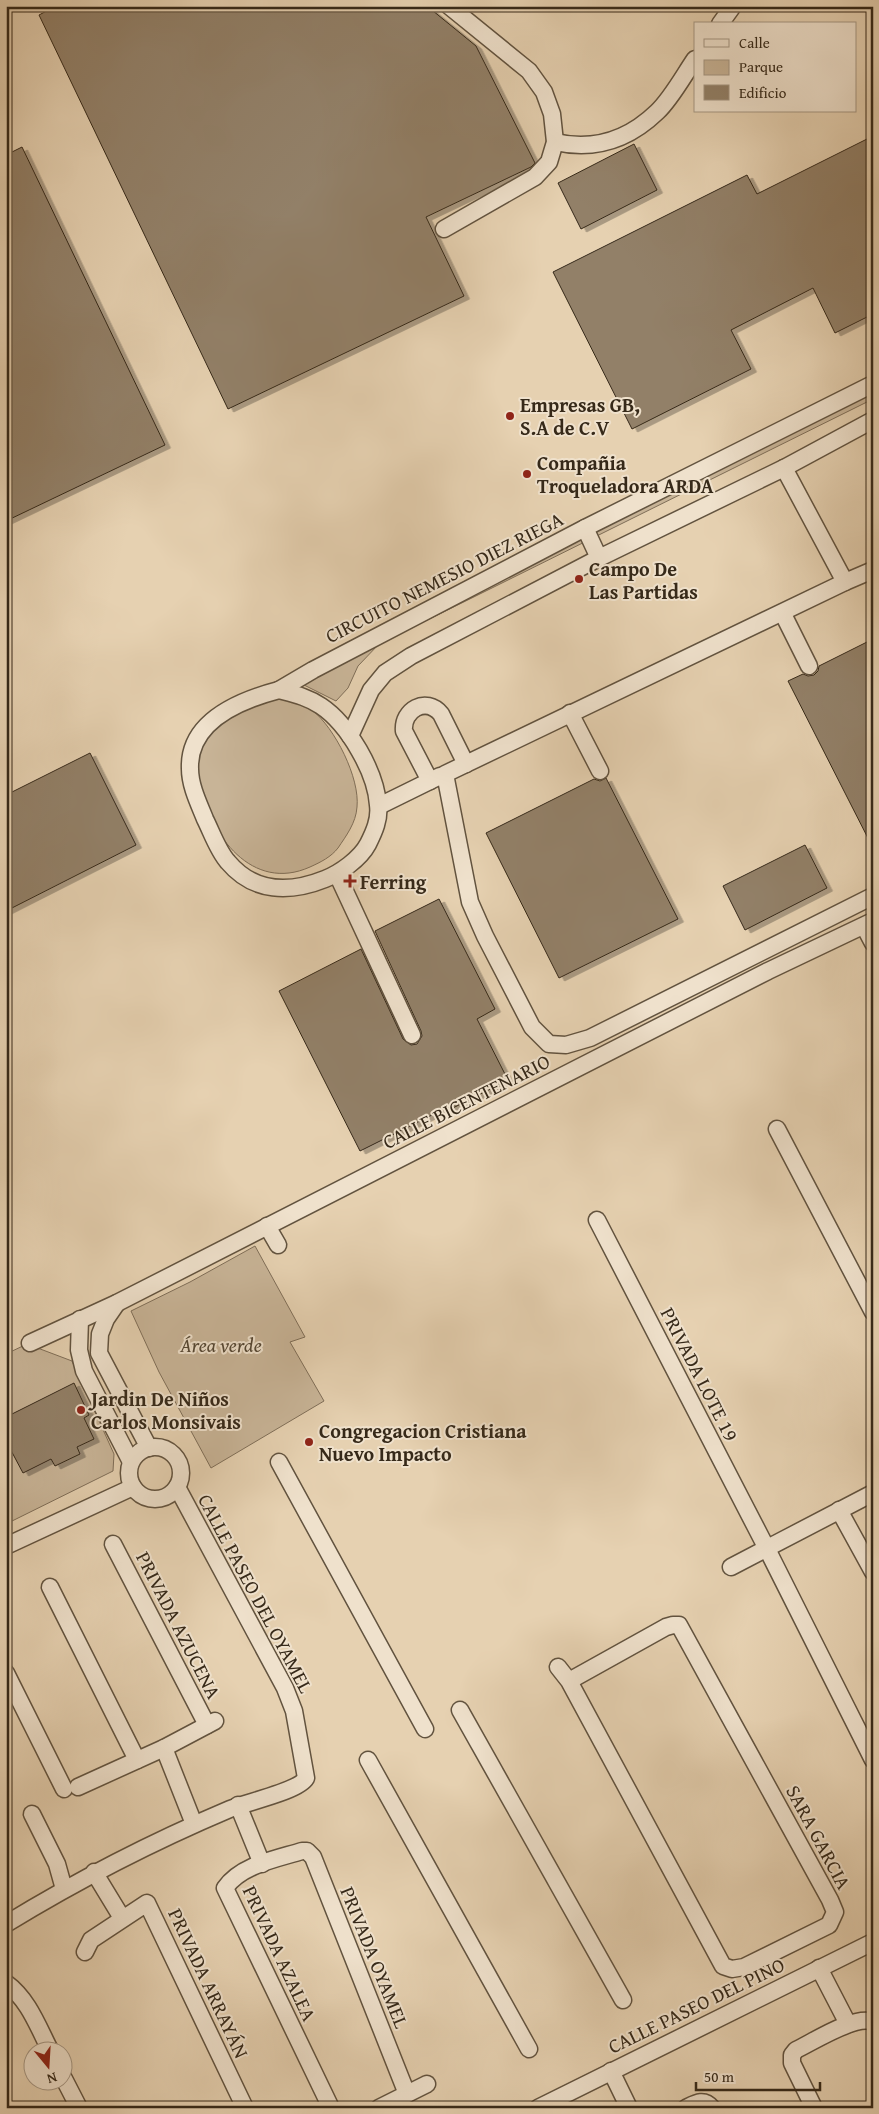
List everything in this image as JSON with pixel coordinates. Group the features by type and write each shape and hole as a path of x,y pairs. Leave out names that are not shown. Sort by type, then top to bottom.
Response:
{"street":[{"path":"444,229 535,177 549,162 555,142 552,114 544,92 529,71 448,6"},
{"path":"721,22 733,6"},
{"path":"555,142 573,146 598,145 630,133 658,111 694,60"},
{"name":"CIRCUITO NEMESIO DIEZ RIEGA","path":"279,690 304,696 334,716 350,736 364,760 375,787 379,806 375,830 366,849 337,874 308,886 291,889 265,886 242,876 227,861 196,798 190,768 193,747 203,729 222,713 259,696 279,690 313,670 585,528 873,384"},
{"path":"350,736 371,690 385,673 411,656 599,558 784,468 873,420"},
{"path":"784,468 845,582"},
{"path":"585,528 599,558"},
{"path":"379,806 570,713 873,570"},
{"path":"783,614 809,666"},
{"path":"430,781 404,732 406,716 414,709 427,705 436,707 466,764"},
{"path":"570,713 600,771"},
{"path":"445,774 470,902 485,936 532,1027 549,1044 566,1046 590,1038 873,896"},
{"path":"337,874 412,1035"},
{"path":"868,924 873,943"},
{"name":"CALLE BICENTENARIO","path":"30,1343 117,1303 768,971 868,924"},
{"path":"777,1129 873,1312"},
{"name":"PRIVADA LOTE 19","path":"597,1220 766,1547 873,1760"},
{"path":"267,1226 278,1245"},
{"path":"117,1303 106,1319 100,1334 99,1353 149,1448"},
{"path":"80,1319 79,1350 84,1371 131,1462 130,1479 133,1487 139,1493 155,1499 171,1494 177,1487 181,1472 176,1457 162,1449 149,1448 140,1451 131,1462"},
{"path":"279,1462 425,1729"},
{"path":"6,1546 133,1487"},
{"name":"CALLE PASEO DEL OYAMEL","path":"177,1487 285,1688 294,1711 306,1778 298,1786 238,1806"},
{"path":"731,1566 873,1493"},
{"path":"839,1510 873,1572"},
{"name":"PRIVADA AZUCENA","path":"113,1544 212,1723 164,1748"},
{"path":"50,1587 137,1760"},
{"name":"SARA GARCIA","path":"558,1667 569,1682 724,1966 732,1969 744,1967 829,1925 835,1912 678,1625 666,1627 569,1682"},
{"path":"6,1673 71,1788 164,1748 194,1824"},
{"path":"460,1710 623,2000"},
{"path":"368,1760 529,2049"},
{"path":"6,1924 94,1872 194,1824 238,1806"},
{"name":"PRIVADA AZALEA","path":"238,1806 262,1864 235,1877 225,1888 331,2108"},
{"path":"32,1814 57,1864 64,1889"},
{"name":"PRIVADA OYAMEL","path":"262,1864 302,1852 310,1853 407,2094"},
{"path":"94,1872 122,1918"},
{"name":"PRIVADA ARRAYÁN","path":"85,1952 91,1940 147,1903 245,2108"},
{"name":"CALLE PASEO DEL PINO","path":"538,2108 873,1942"},
{"path":"819,1968 848,2024"},
{"path":"6,1983 16,1990 28,2006 46,2042"},
{"path":"814,2108 792,2063 792,2055 796,2050 848,2024 862,2020 873,2022"},
{"path":"611,2071 629,2108"},
{"path":"379,2108 427,2084"},
{"path":"71,2092 79,2108"},
{"path":"686,2108 703,2102 712,2108"}],"green space":[{"path":"873,383 873,399 379,644 358,666 348,688 336,701 300,683"},
{"path":"285,697 302,704 321,718 344,754 357,795 357,807 353,824 335,851 326,859 310,867 289,873 270,872 252,866 224,840 213,823 205,804 196,765 198,752 207,736 217,723 234,707 245,702"},
{"name":"Área verde","path":"255,1246 305,1337 290,1342 324,1401 211,1468 159,1372 131,1311 190,1282"},
{"path":"27,1344 72,1361 114,1454 113,1471 6,1524 6,1354"}],"building":[{"path":"56,6 427,6 476,46 535,163 531,167 426,217 464,296 228,409 39,15"},
{"path":"873,136 873,314 835,333 813,288 731,330 751,369 632,429 553,272 747,175 757,194"},
{"path":"634,144 657,190 581,229 558,183"},
{"path":"22,147 165,445 6,521 6,155"},
{"path":"873,639 873,848 788,681 803,674 808,676 814,675 818,671 819,666"},
{"path":"90,753 136,845 6,911 6,795"},
{"path":"606,778 678,919 559,978 486,833 594,779 600,781"},
{"path":"805,845 827,888 745,930 723,886"},
{"path":"439,899 495,1009 477,1019 508,1080 449,1110 448,1107 360,1151 279,991 361,949 403,1039 411,1045 417,1044 422,1036 421,1031 375,931"},
{"path":"74,1383 89,1415 84,1418 94,1439 77,1447 80,1454 55,1466 51,1459 23,1473 6,1441 6,1417"}],"place":[{"name":"Empresas GB, S.A de C.V","path":"510,416"},
{"name":"Compañia Troqueladora ARDA","path":"527,474"},
{"name":"Campo De Las Partidas","path":"579,579"},
{"name":"Ferring","path":"350,881"},
{"name":"Jardin De Niños Carlos Monsivais","path":"81,1410"},
{"name":"Congregacion Cristiana Nuevo Impacto","path":"309,1442"}]}
